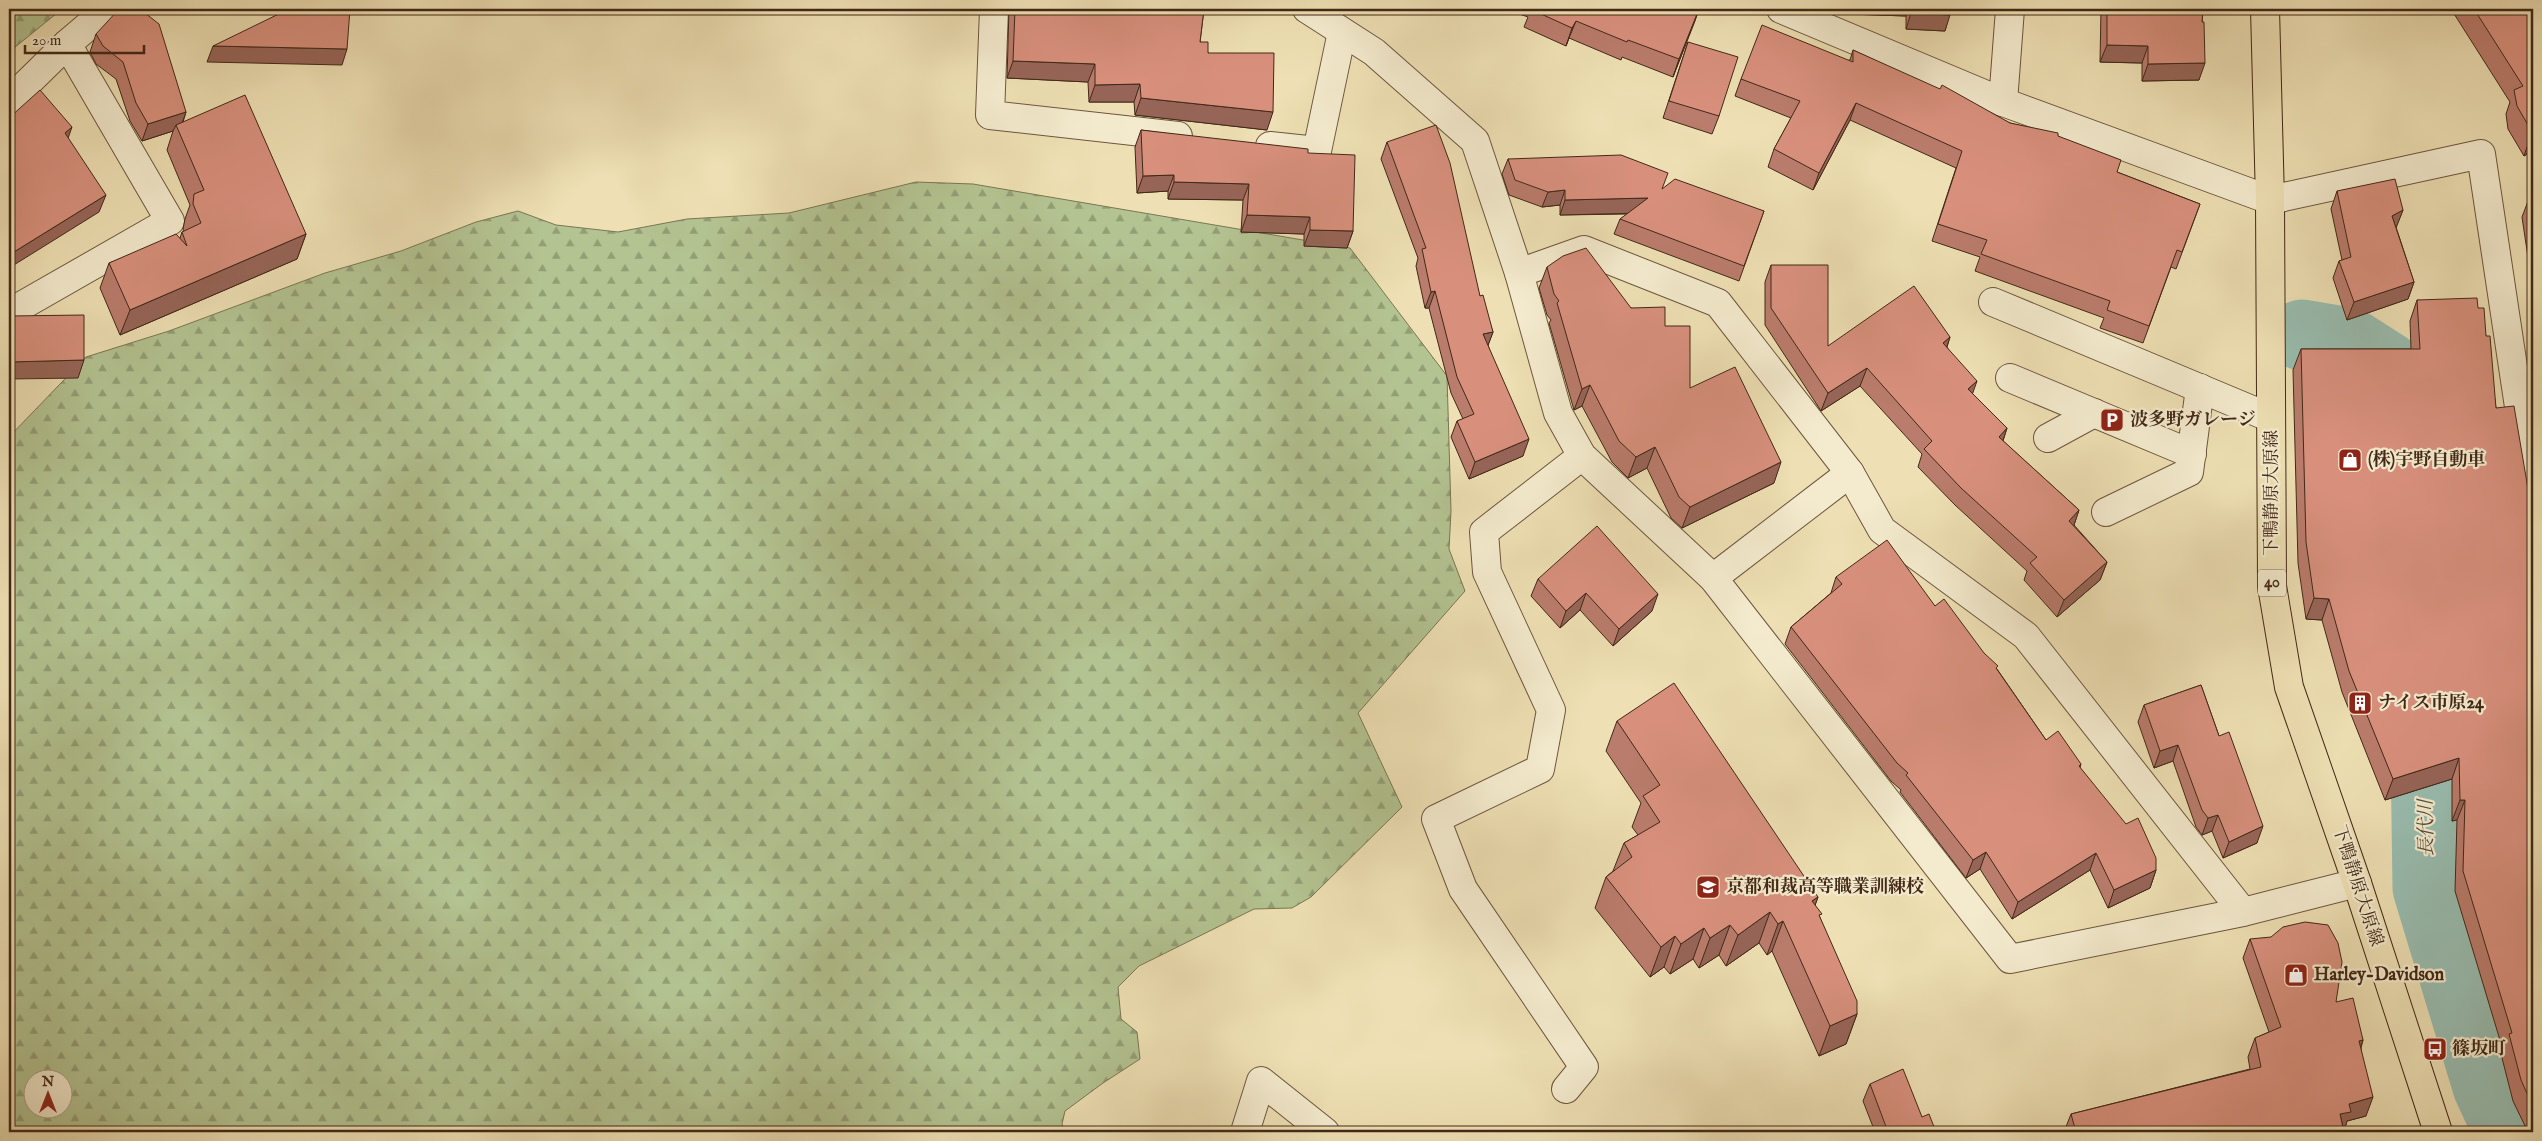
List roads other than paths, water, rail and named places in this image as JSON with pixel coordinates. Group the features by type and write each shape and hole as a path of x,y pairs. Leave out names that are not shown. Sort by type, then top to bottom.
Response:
{"main road":[{"name":"下鴨静原大原線","path":"2266,9 2270,200 2272,586 2289,687 2357,883 2438,1132"}],"street":[{"path":"9,101 67,44 108,9"},
{"path":"994,9 990,115 1198,138"},
{"path":"1306,9 1374,52 1475,141 1519,273 1558,413 1582,456 1713,578 2010,959 2242,912 2357,883"},
{"path":"1782,9 2003,102 2270,200 2481,154 2533,500"},
{"path":"2003,102 2010,9"},
{"path":"1248,143 1317,151 1342,32"},
{"path":"9,313 170,221 67,44"},
{"path":"1519,273 1584,250 1718,303 1850,474 1882,530 2026,636 2242,912"},
{"path":"1994,302 2271,418"},
{"path":"2010,378 2192,454"},
{"path":"2106,512 2189,472 2200,388"},
{"path":"2048,438 2094,413"},
{"path":"1566,1089 1584,1067 1463,889 1436,819 1540,769 1551,710 1487,572 1484,532 1582,456"},
{"path":"1713,578 1850,474"},
{"path":"1245,1132 1261,1081 1325,1132"}],"waterway":[{"name":"長代川","path":"2302,335 2349,343 2388,368 2406,431"},
{"name":"長代川","path":"2425,687 2428,888 2488,1086 2509,1132"}],"place":[{"name":"波多野ガレージ","path":"2112,420"},
{"name":"(株)宇野自動車","path":"2350,460"},
{"name":"ナイス市原24","path":"2360,703"},
{"name":"京都和裁高等職業訓練校","path":"1708,887"},
{"name":"Harley-Davidson","path":"2296,975"},
{"name":"篠坂町","path":"2435,1049"}]}
